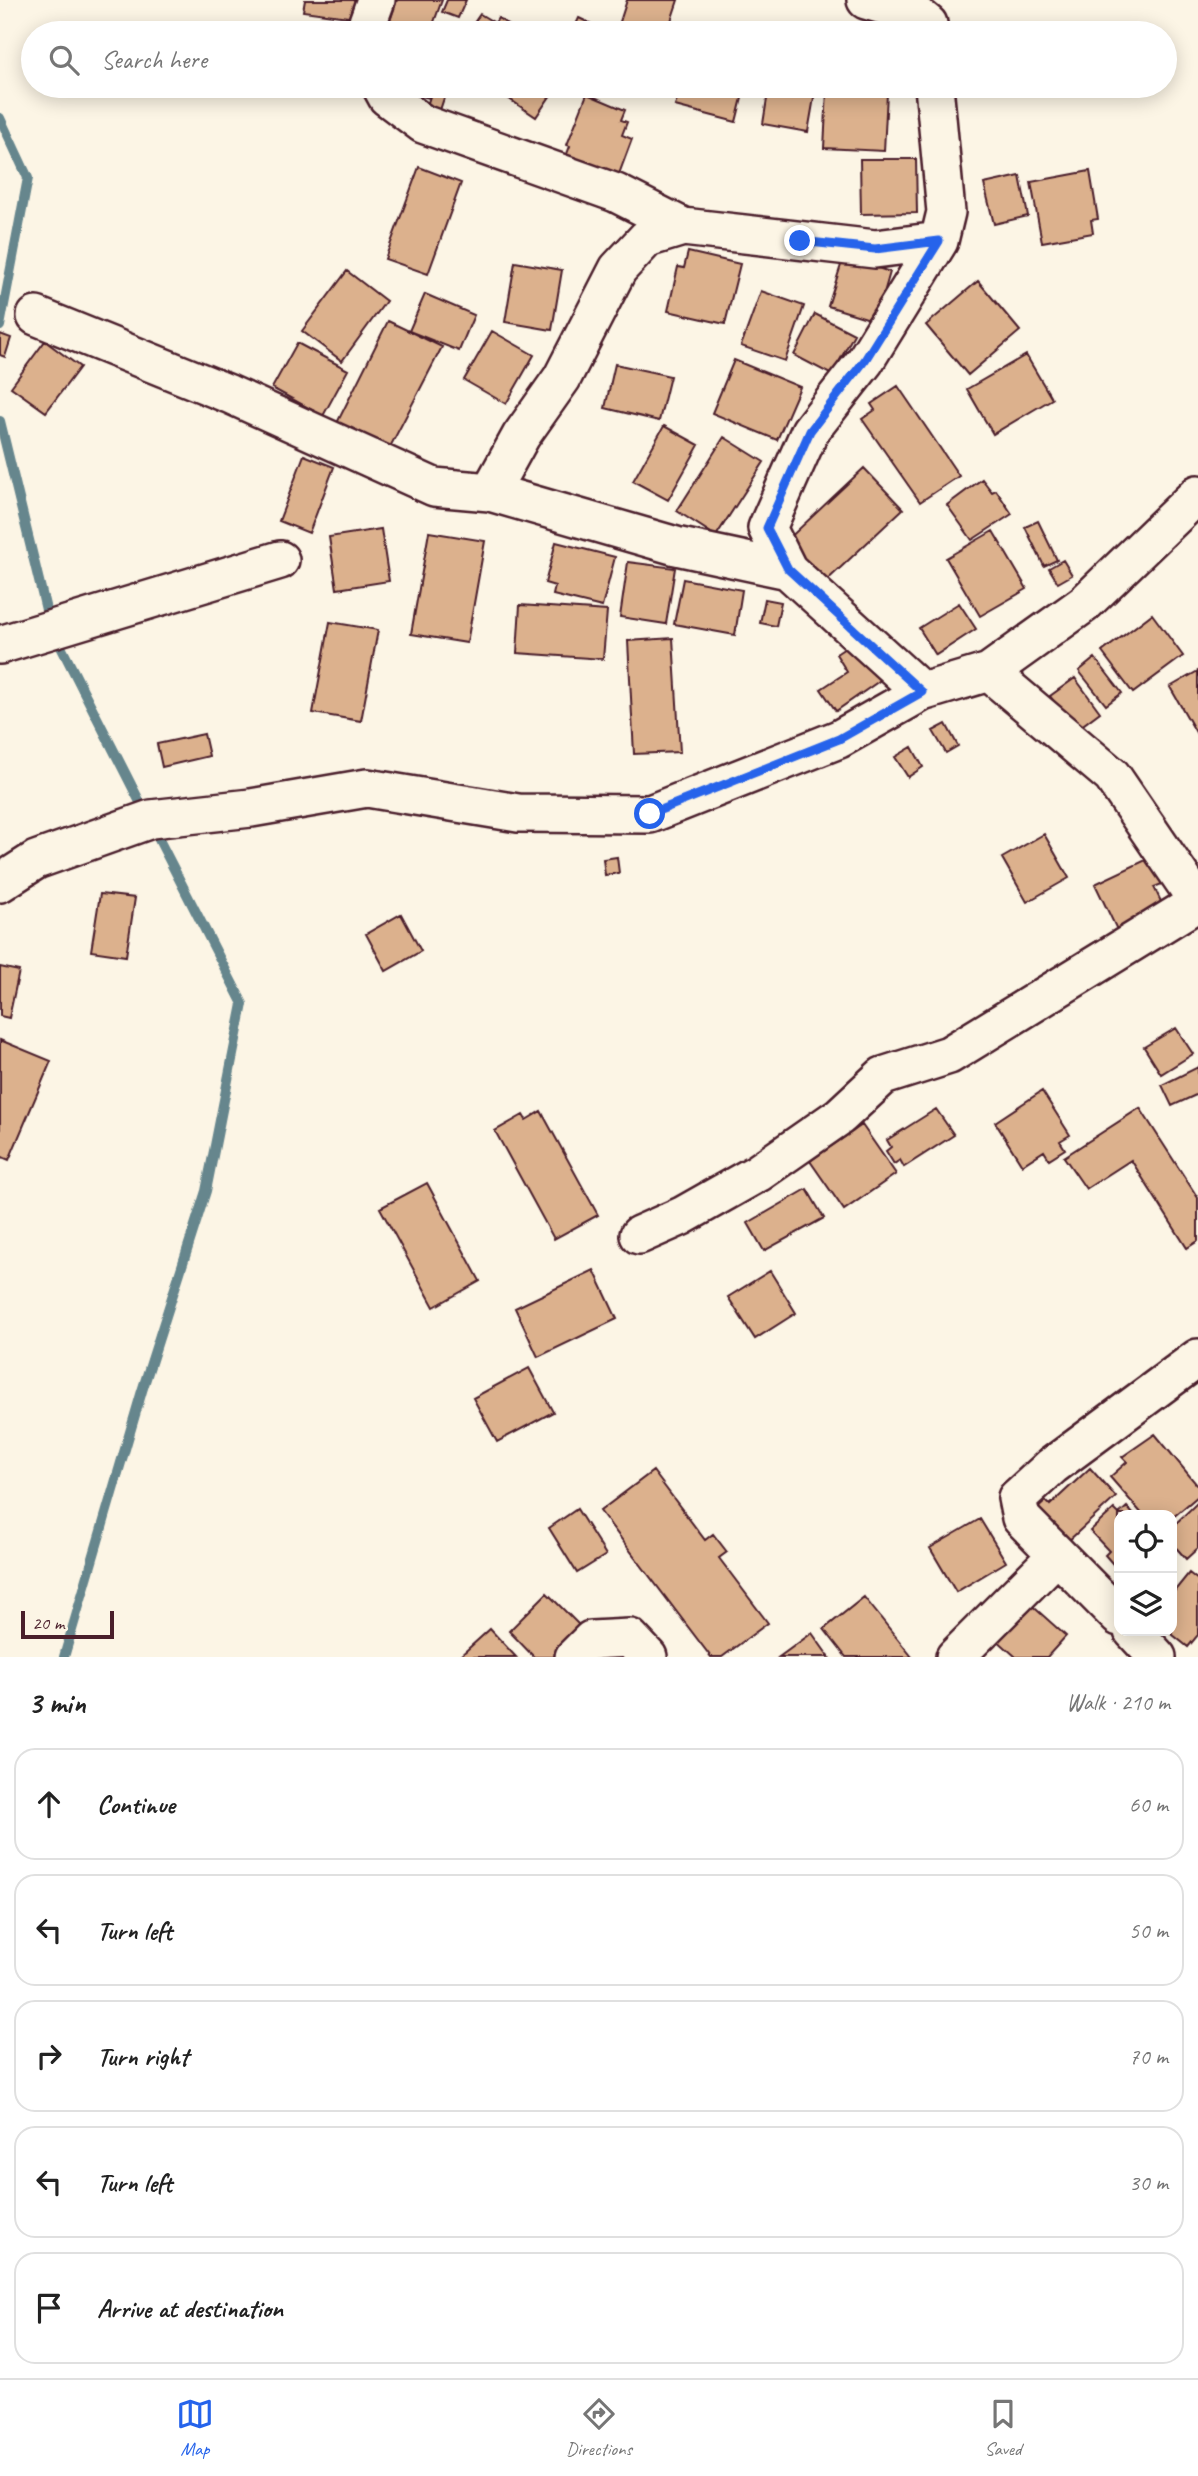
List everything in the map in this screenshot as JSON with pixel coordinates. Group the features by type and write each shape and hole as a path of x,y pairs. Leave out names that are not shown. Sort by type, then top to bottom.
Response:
{"street":[{"path":"368,21 376,0"},
{"path":"866,0 932,19"},
{"path":"388,98 423,124 616,193 683,227 875,249 939,241"},
{"path":"922,692 788,569 767,528 810,431 865,360 939,241 946,212 935,98"},
{"path":"490,492 521,436 562,378 618,269 646,239 683,227"},
{"path":"36,316 229,394 434,487 490,492 676,546 788,569"},
{"path":"0,883 36,860 151,819 251,808 367,788 518,813 650,814 839,739 922,692 989,673 1084,604 1198,494"},
{"path":"0,645 280,560"},
{"path":"639,1235 682,1216 758,1173 840,1116 883,1076 949,1055 1198,902 1112,776 989,673"},
{"path":"1114,1612 1021,1518 1017,1498 1052,1466 1198,1358"},
{"path":"955,1657 1056,1556"},
{"path":"1138,1636 1157,1657"},
{"path":"574,1657 591,1640 631,1638 648,1657"}],"building":[{"path":"305,0 358,0 356,18 303,11"},
{"path":"397,0 442,0 434,21 390,21"},
{"path":"447,0 466,0 458,18 442,12"},
{"path":"627,0 678,0 671,21 620,21"},
{"path":"480,14 492,21 475,21"},
{"path":"429,98 444,98 438,116 425,112"},
{"path":"508,98 549,98 536,117"},
{"path":"585,98 596,98 625,110 621,120 627,122 622,135 632,139 619,174 609,170 607,175 565,159 570,146 567,145"},
{"path":"677,98 742,98 736,122 675,106"},
{"path":"767,98 814,98 808,132 763,124"},
{"path":"827,98 887,98 884,151 824,148"},
{"path":"860,159 916,159 917,213 861,214"},
{"path":"419,167 461,183 428,274 385,259"},
{"path":"1090,171 1098,219 1091,220 1093,233 1042,242 1031,182"},
{"path":"1020,176 1028,216 994,224 984,184"},
{"path":"688,252 740,264 725,324 668,311 678,267 684,268"},
{"path":"515,262 562,270 552,330 505,322"},
{"path":"842,262 858,267 859,262 890,272 876,321 828,306"},
{"path":"347,271 386,301 342,361 302,331"},
{"path":"978,281 1020,331 968,375 926,325"},
{"path":"761,291 804,306 785,361 741,346"},
{"path":"425,294 474,315 459,351 409,331"},
{"path":"815,314 854,334 832,375 794,355"},
{"path":"388,321 442,347 389,449 337,423"},
{"path":"492,331 534,355 506,404 464,380"},
{"path":"0,334 11,338 5,357 0,355"},
{"path":"45,341 80,367 46,412 11,387"},
{"path":"297,343 348,370 323,416 272,388"},
{"path":"1026,355 1052,399 993,434 967,389"},
{"path":"734,360 800,387 777,440 712,413"},
{"path":"615,364 670,376 659,421 605,408"},
{"path":"898,386 959,476 920,502 862,419 875,410 871,404"},
{"path":"664,426 699,445 668,500 633,481"},
{"path":"724,437 764,462 716,536 677,511"},
{"path":"304,455 334,467 309,533 279,521"},
{"path":"864,468 903,509 822,585 783,544"},
{"path":"982,479 992,492 996,490 1012,514 972,540 947,505"},
{"path":"1038,521 1057,560 1044,566 1025,527"},
{"path":"381,529 389,581 337,589 329,537"},
{"path":"993,531 1027,589 980,616 946,558"},
{"path":"429,532 485,541 467,643 411,634"},
{"path":"556,542 615,557 602,607 553,595 555,586 545,583"},
{"path":"1063,560 1072,575 1058,583 1049,568"},
{"path":"628,562 675,568 666,624 620,617"},
{"path":"683,579 742,590 735,635 674,624"},
{"path":"765,599 781,602 776,626 760,623"},
{"path":"959,603 976,629 936,655 919,628"},
{"path":"520,605 607,611 603,659 517,653"},
{"path":"1152,614 1183,656 1133,693 1102,652"},
{"path":"330,622 378,630 361,721 313,713"},
{"path":"673,638 680,752 634,754 628,641"},
{"path":"856,641 882,679 836,711 821,689 847,672 836,654"},
{"path":"1095,658 1122,693 1106,705 1079,671"},
{"path":"1198,671 1198,736 1170,687"},
{"path":"1075,678 1100,712 1076,730 1050,696"},
{"path":"946,724 958,746 946,753 933,731"},
{"path":"204,734 209,756 162,767 157,744"},
{"path":"912,747 923,767 908,777 895,757"},
{"path":"1044,834 1069,878 1027,902 1002,858"},
{"path":"617,857 619,873 605,875 603,859"},
{"path":"1150,858 1162,884 1154,887 1166,912 1119,934 1095,884"},
{"path":"100,894 135,898 126,956 91,951"},
{"path":"401,914 421,951 386,971 366,934"},
{"path":"0,967 19,971 9,1018 0,1016"},
{"path":"1176,1028 1193,1054 1161,1074 1144,1047"},
{"path":"0,1040 51,1061 9,1160 0,1156"},
{"path":"1198,1067 1198,1094 1172,1106 1162,1085"},
{"path":"1042,1091 1070,1135 1060,1141 1065,1149 1049,1159 1044,1151 1022,1165 995,1122"},
{"path":"1140,1108 1198,1198 1198,1241 1187,1248 1131,1160 1086,1189 1064,1157"},
{"path":"936,1109 954,1135 904,1167 900,1160 894,1164 886,1151 891,1147 887,1140"},
{"path":"541,1111 598,1215 554,1239 495,1131 523,1115 526,1120"},
{"path":"862,1125 896,1174 844,1210 810,1161"},
{"path":"427,1183 480,1281 434,1307 380,1208"},
{"path":"807,1189 824,1218 764,1251 748,1223"},
{"path":"594,1270 617,1319 538,1357 515,1308"},
{"path":"770,1271 796,1313 755,1339 728,1297"},
{"path":"529,1368 553,1412 497,1442 473,1398"},
{"path":"1155,1434 1198,1486 1198,1496 1177,1514 1177,1510 1139,1510 1110,1477 1127,1462 1122,1457"},
{"path":"1090,1468 1116,1497 1066,1543 1036,1510 1046,1501 1050,1505"},
{"path":"653,1471 705,1540 713,1534 727,1552 719,1558 768,1623 722,1657 711,1657 600,1511"},
{"path":"1198,1502 1198,1548 1186,1559 1177,1549 1177,1522"},
{"path":"577,1509 606,1555 577,1573 549,1528"},
{"path":"1114,1509 1114,1565 1105,1555 1109,1551 1090,1531"},
{"path":"980,1519 1006,1562 956,1592 930,1548"},
{"path":"1189,1573 1198,1580 1198,1635 1188,1647 1174,1636 1177,1636 1177,1588"},
{"path":"547,1593 586,1632 560,1657 534,1657 509,1631"},
{"path":"864,1597 912,1657 846,1657 824,1629"},
{"path":"1028,1602 1066,1636 1047,1657 1016,1657 996,1639"},
{"path":"490,1629 516,1657 459,1657"},
{"path":"812,1633 829,1657 779,1657"}],"waterway":[{"path":"0,118 28,178 0,326"},
{"path":"0,421 49,622"},
{"path":"55,635 145,812"},
{"path":"64,1657 142,1391 206,1191 243,1004 152,826"}],"route":[{"path":"650,814 839,739 922,692 788,569 767,528 810,431 865,360 939,241 875,249 800,241"}]}
